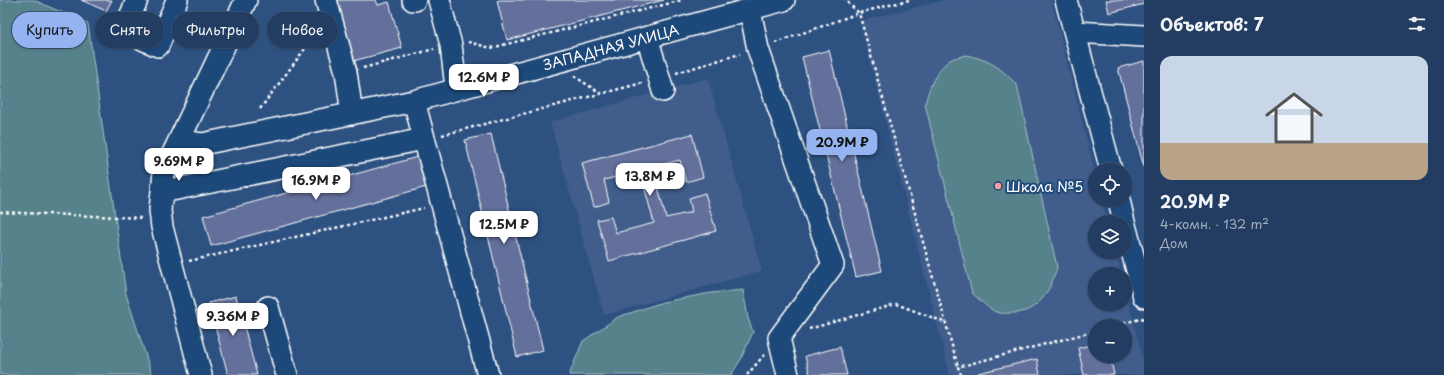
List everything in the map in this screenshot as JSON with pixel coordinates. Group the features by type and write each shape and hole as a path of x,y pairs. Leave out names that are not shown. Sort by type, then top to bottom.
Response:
{"street":[{"path":"137,0 124,31 158,46 178,0"},
{"path":"201,375 167,251 161,219 160,210 164,172 246,0"},
{"path":"439,0 451,45 456,88"},
{"name":"ЗАПАДНАЯ УЛИЦА","path":"180,140 202,144 414,101 456,88 784,0"},
{"path":"1066,0 1109,163"},
{"path":"328,8 346,72 352,114"},
{"path":"750,10 758,49 833,265 778,338 788,375"},
{"path":"1075,32 1144,36"},
{"path":"647,37 663,91"},
{"path":"414,101 488,375"},
{"path":"162,192 424,139"},
{"path":"1132,251 1144,298"},
{"path":"268,307 287,375"}],"path":[{"path":"346,72 466,42 491,48 683,0"},
{"path":"845,0 858,13 947,324 960,375"},
{"path":"858,13 909,0"},
{"path":"260,109 328,8"},
{"path":"554,62 600,94"},
{"path":"184,262 442,204"},
{"path":"0,212 161,219"},
{"path":"808,329 896,304 947,324"},
{"path":"1132,321 1144,318"},
{"path":"958,367 1088,333"},
{"path":"747,375 778,338"}],"shaded area":[{"name":"Школа №5","path":"944,0 1051,0 1093,163 1088,163 1088,207 1104,207 1106,215 1088,215 1088,259 1118,259 1119,267 1088,267 1088,311 1131,311 1144,363 1144,375 950,375 860,21"},
{"path":"708,78 762,271 604,315 550,122"}],"green space":[{"path":"0,0 34,0 61,12 12,12 12,48 87,48 88,24 126,294 152,375 0,375"},
{"path":"966,55 982,59 994,65 1017,85 1057,267 1051,284 1042,299 1036,305 1020,312 996,312 986,306 972,293 925,104 931,85 945,64 952,59"},
{"path":"743,290 748,318 753,332 740,361 731,375 569,375 583,341 618,317 663,302 711,293"}],"building":[{"path":"81,0 112,0 106,11"},
{"path":"336,0 376,0 378,5 389,2 402,48 353,61"},
{"path":"664,0 507,40 497,1"},
{"path":"1106,0 1144,0 1144,4 1109,13"},
{"path":"829,50 882,271 856,277 802,57"},
{"path":"1144,61 1144,168 1118,68"},
{"path":"491,134 543,350 517,357 465,140"},
{"path":"692,134 703,177 686,182 680,160 653,167 666,218 692,212 689,198 705,193 716,231 609,261 597,220 611,217 616,233 654,223 640,171 604,180 609,202 594,207 582,163"},
{"path":"421,156 430,186 211,246 203,216"},
{"path":"236,296 257,375 228,375 209,303"},
{"path":"1088,346 1088,363 1111,363 1114,375 1084,375 1078,348"},
{"path":"840,347 847,375 810,375 805,356"},
{"path":"1037,359 1040,375 978,375 978,373"}],"place":[{"name":"Школа №5","path":"998,186"}]}
